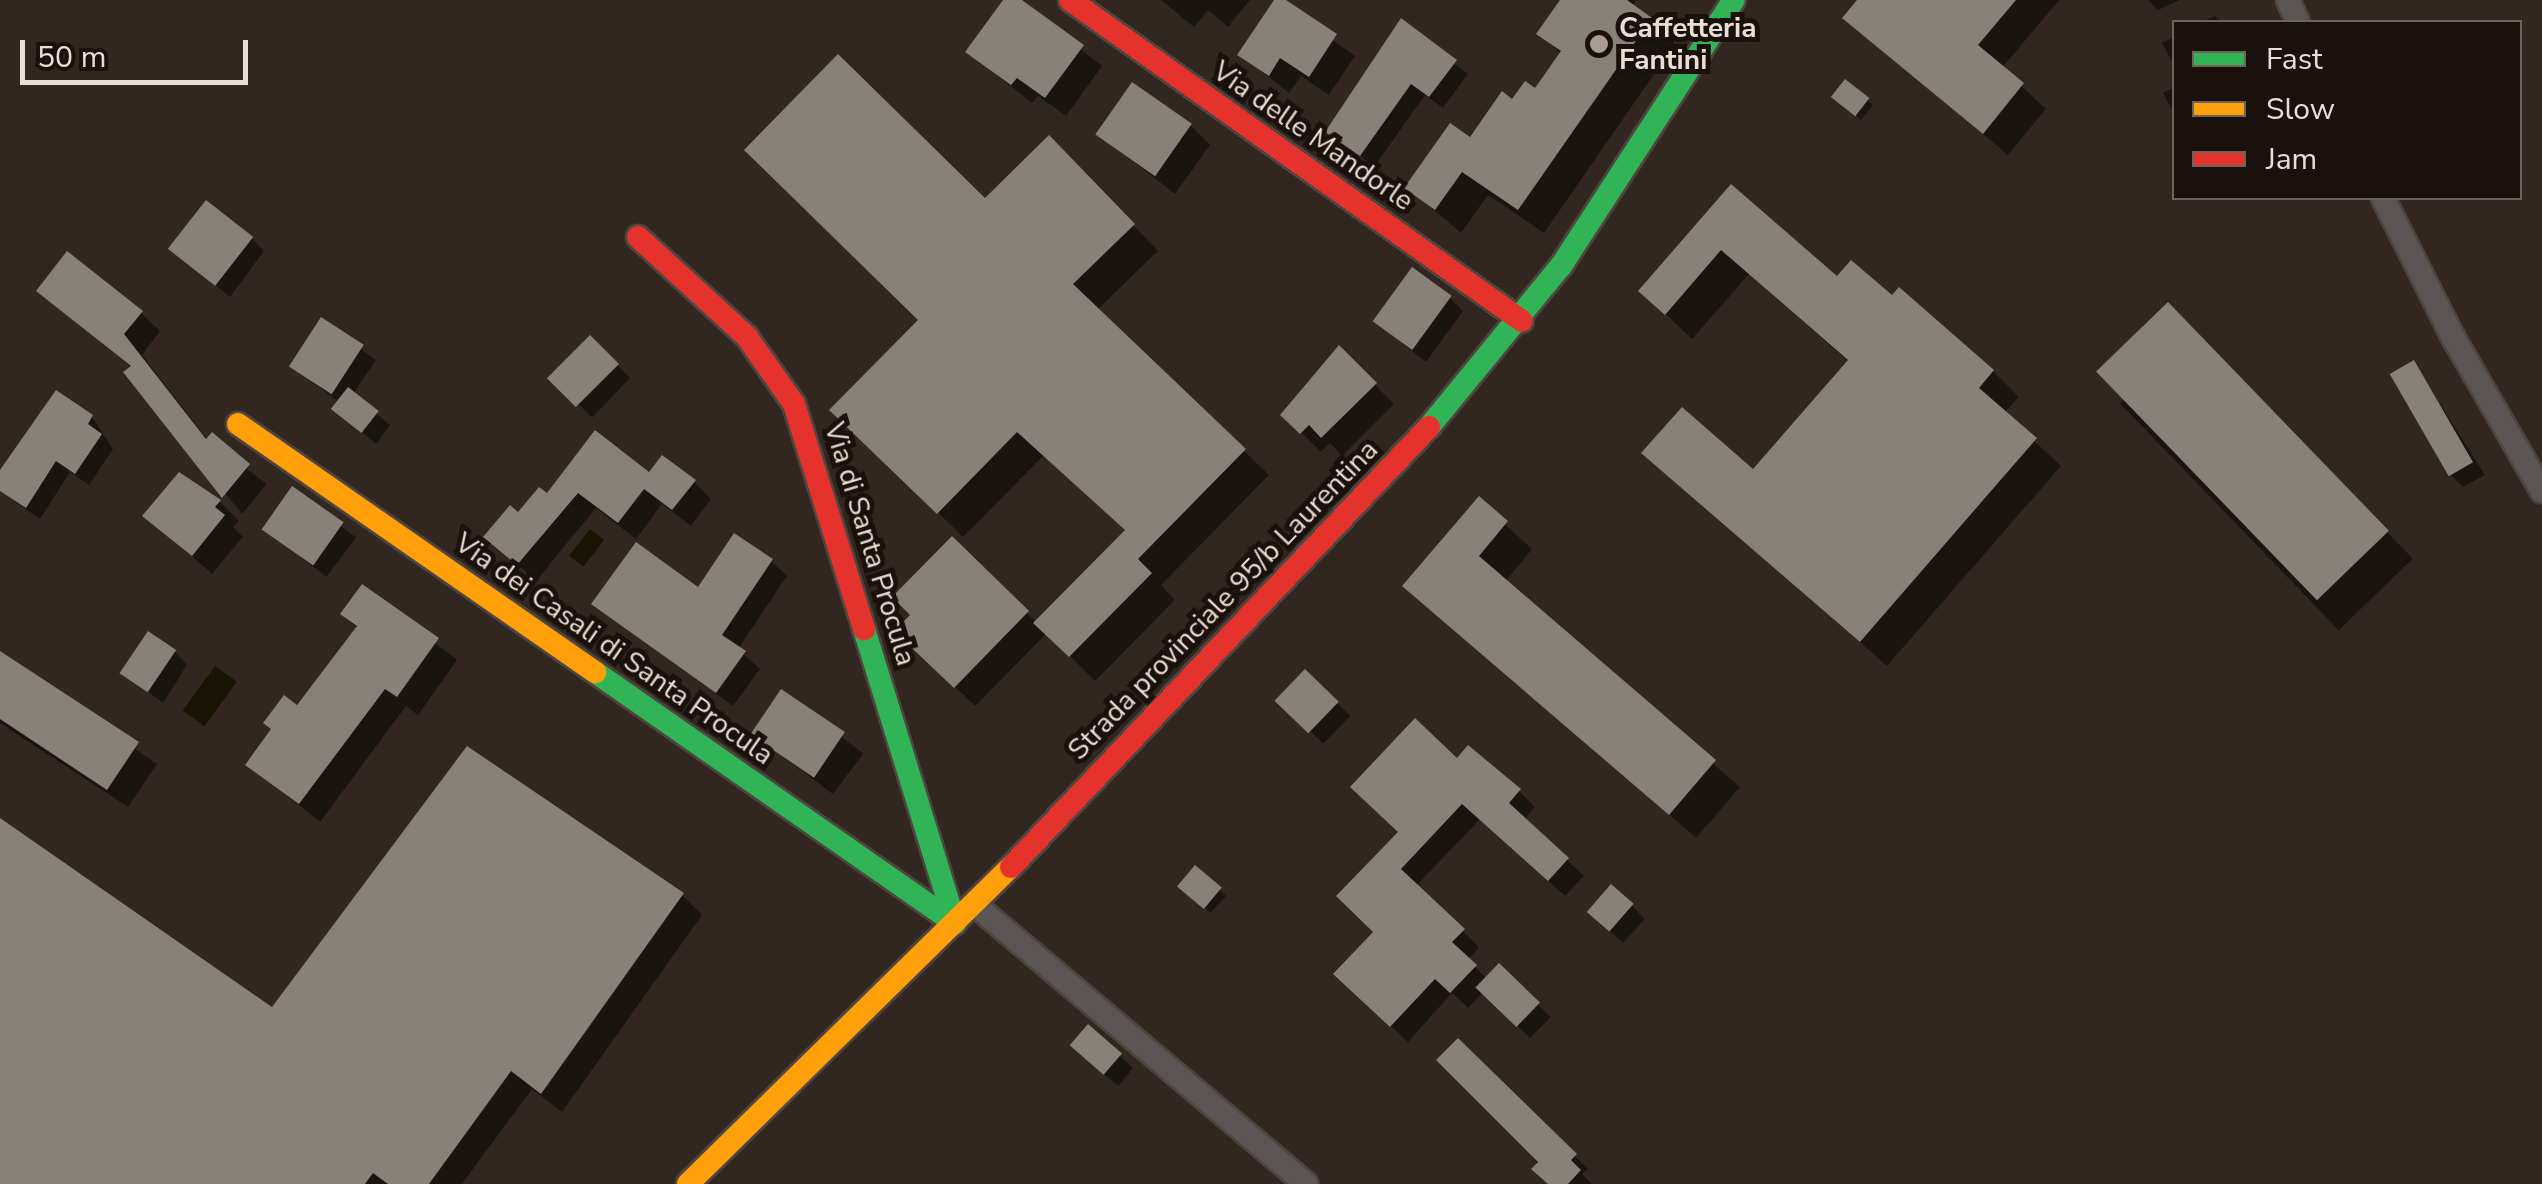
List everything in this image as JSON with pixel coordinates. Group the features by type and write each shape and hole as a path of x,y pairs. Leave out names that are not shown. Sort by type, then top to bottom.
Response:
{"street":[{"name":"Via delle Mandorle","path":"1070,0 1522,321"},
{"name":"Strada provinciale 95/b Laurentina","path":"688,1184 974,906 1430,428 1522,321 1734,0"},
{"path":"2384,200 2452,337 2542,492"},
{"name":"Via di Santa Procula","path":"638,237 748,337 794,404 955,923"},
{"name":"Via dei Casali di Santa Procula","path":"238,424 955,923"},
{"path":"974,906 1306,1184"}],"shaded area":[{"path":"590,529 604,540 583,567 569,556"},
{"path":"215,666 237,682 205,726 183,710"}],"building":[{"path":"1003,0 1022,0 1084,45 1045,98 1017,78 1011,85 965,52"},
{"path":"1274,0 1286,0 1337,34 1309,77 1280,58 1269,76 1237,55"},
{"path":"1560,0 1627,0 1652,18 1518,210 1462,172 1435,210 1404,188 1450,123 1470,137 1502,91 1512,99 1525,81 1535,88 1561,51 1536,34"},
{"path":"1857,0 2016,0 1978,45 2024,83 1983,134 1842,18"},
{"path":"1401,18 1457,60 1429,97 1411,84 1360,156 1325,132"},
{"path":"838,54 985,198 1049,135 1135,224 1073,284 1246,449 1138,559 1152,573 1069,657 1033,623 1125,530 1017,432 937,514 829,410 918,320 744,150"},
{"path":"1845,79 1869,98 1855,116 1831,97"},
{"path":"1132,82 1192,124 1155,176 1095,134"},
{"path":"1731,184 1837,276 1851,260 1892,295 1899,287 1994,370 1979,388 2037,438 1860,642 1641,453 1682,407 1753,469 1848,360 1721,250 1665,315 1638,291"},
{"path":"206,200 253,237 215,286 168,249"},
{"path":"67,251 143,311 124,334 206,439 212,432 250,464 222,498 123,372 131,366 36,291"},
{"path":"1412,267 1452,296 1412,350 1373,321"},
{"path":"2168,302 2389,531 2317,600 2096,371"},
{"path":"321,317 364,345 332,394 289,366"},
{"path":"590,335 619,364 576,407 547,378"},
{"path":"1339,345 1377,383 1321,438 1309,425 1300,434 1280,415"},
{"path":"2414,360 2473,462 2449,476 2390,374"},
{"path":"348,387 379,411 361,433 331,409"},
{"path":"56,390 93,415 88,424 102,434 75,474 56,461 26,508 0,491 0,470"},
{"path":"595,430 649,472 662,455 696,480 672,510 644,489 618,523 578,493 517,565 483,537 510,505 518,512 539,487 547,493"},
{"path":"179,472 221,500 215,507 225,515 192,556 142,516"},
{"path":"292,486 344,522 313,566 262,529"},
{"path":"1479,496 1508,521 1479,556 1716,760 1669,815 1402,586"},
{"path":"734,533 773,559 722,635 746,651 716,693 591,604 636,542 698,587"},
{"path":"952,536 1029,611 954,688 894,631 910,615 892,597"},
{"path":"362,584 439,638 397,697 385,689 299,804 245,765 271,729 263,723 284,695 297,705 357,626 340,614"},
{"path":"148,631 176,650 148,692 119,673"},
{"path":"0,651 139,742 107,790 0,719"},
{"path":"1305,669 1339,702 1308,733 1274,701"},
{"path":"781,689 845,732 814,778 750,735"},
{"path":"1415,718 1457,758 1468,745 1521,789 1509,803 1569,858 1548,881 1462,804 1401,869 1465,929 1452,942 1477,965 1450,993 1435,979 1390,1027 1333,974 1373,932 1336,896 1398,832 1350,787"},
{"path":"467,746 684,893 541,1094 511,1071 429,1184 388,1184 373,1173 365,1184 0,1184 0,818 272,1007"},
{"path":"1195,865 1222,887 1204,909 1177,886"},
{"path":"1611,884 1634,904 1609,932 1587,912"},
{"path":"1499,963 1540,1003 1516,1027 1475,987"},
{"path":"1088,1024 1122,1054 1104,1075 1070,1045"},
{"path":"1458,1038 1577,1154 1571,1160 1581,1170 1568,1184 1548,1184 1531,1169 1538,1162 1436,1060"}],"traffic: fast":[{"path":"1429,427 1561,266 1734,0"},
{"path":"864,629 955,923"},
{"path":"595,672 955,923"}],"traffic: slow":[{"path":"238,424 595,672"},
{"path":"688,1184 1011,867"}],"traffic: jam":[{"path":"1070,0 1522,321"},
{"path":"638,237 747,337 794,404 864,629"},
{"path":"1011,867 1429,427"}],"place":[{"name":"Caffetteria Fantini","path":"1599,44"}]}
